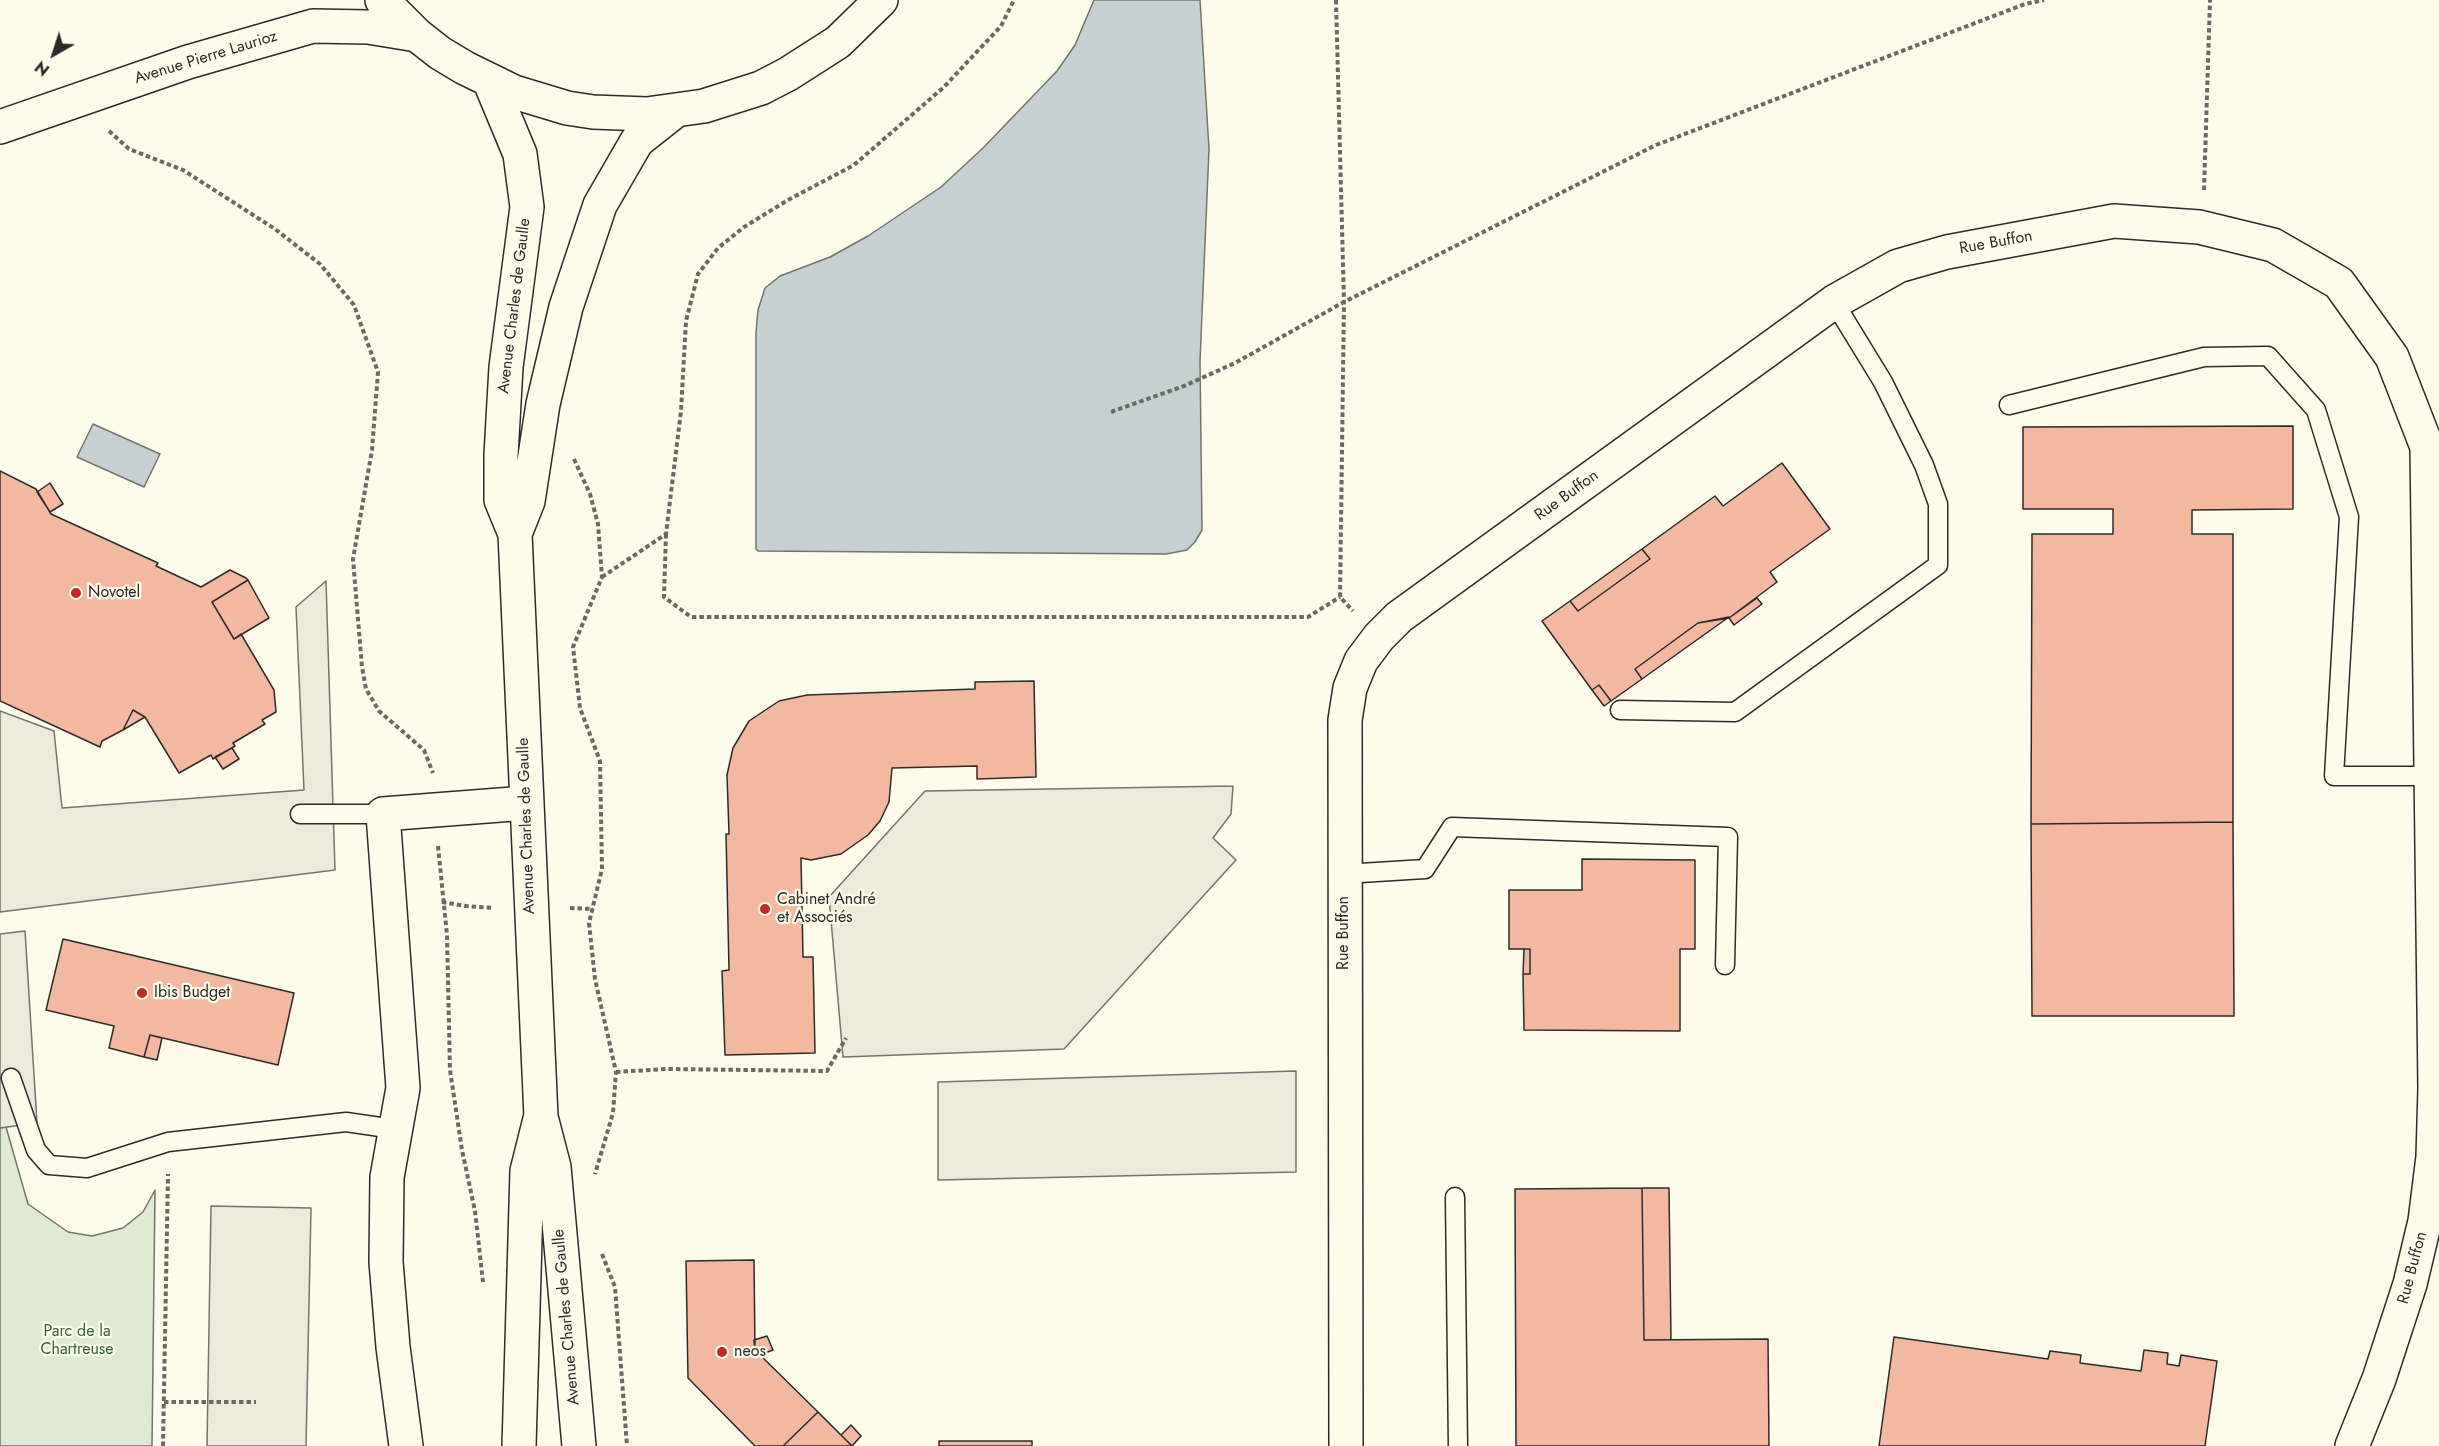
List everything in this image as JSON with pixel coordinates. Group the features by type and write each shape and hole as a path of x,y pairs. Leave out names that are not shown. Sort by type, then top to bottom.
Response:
{"street":[{"path":"382,0 417,35 440,52 490,82 567,108 621,114 675,111 733,98 788,74 838,42 882,0"},
{"name":"Avenue Pierre Laurioz","path":"0,127 188,62 313,26 368,27 417,35"},
{"name":"Avenue Charles de Gaulle","path":"490,82 520,154 527,207 506,367 501,500 515,534 541,1117 554,1167 579,1446"},
{"name":"Avenue Charles de Gaulle","path":"515,534 528,501 543,404 566,307 600,205 637,141 675,111"},
{"name":"Rue Buffon","path":"1346,1446 1345,720 1350,688 1361,661 1378,637 1399,617 1834,302 1898,266 1947,252 2114,221 2199,226 2273,245 2339,283 2392,357 2427,447 2435,1088 2432,1168 2425,1221 2410,1284 2379,1379 2352,1446"},
{"path":"406,1446 393,1347 386,1262 387,1177 403,1088 383,814 526,802"},
{"name":"Avenue Charles de Gaulle","path":"519,1446 527,1171 541,1117"}],"lane":[{"path":"1620,710 1736,712 1938,565 1938,504 1924,465 1883,382 1834,302"},
{"path":"2008,405 2204,357 2268,356 2316,410 2349,517 2334,776 2431,776"},
{"path":"300,814 383,814"},
{"path":"1344,874 1425,869 1452,827 1728,837 1725,965"},
{"path":"11,1077 36,1150 49,1165 87,1168 168,1142 346,1122 394,1129"},
{"path":"1455,1197 1458,1446"}],"path":[{"path":"1014,0 1001,26 944,87 854,165 788,200 744,227 718,248 698,274 686,321 681,411 666,534 664,597 691,617 1308,617 1340,597"},
{"path":"1336,0 1344,302 1340,597 1378,637"},
{"path":"1111,412 1184,386 1235,363 1344,302 1656,145 2025,4 2044,0"},
{"path":"2199,226 2204,184 2210,0"},
{"path":"75,100 129,149 183,170 275,229 320,264 354,305 378,372 372,450 353,559 362,667 366,689 379,711 423,750 437,782 435,810 447,935 450,1070 462,1150 475,1211 483,1285"},
{"path":"573,458 590,494 598,524 602,577 573,647 580,708 600,761 602,869 590,923 595,979 616,1072 613,1113 594,1180"},
{"path":"602,577 666,534"},
{"path":"616,1072 667,1069 827,1071 846,1038"},
{"path":"163,1446 168,1142"},
{"path":"598,1244 615,1287 627,1446"},
{"path":"164,1402 256,1402"}],"green space":[{"name":"Parc de la Chartreuse","path":"6,1127 28,1204 68,1232 92,1236 123,1228 143,1212 155,1190 152,1446 0,1446 0,1128"}],"shaded area":[{"path":"1094,0 1200,0 1209,149 1200,361 1202,530 1195,542 1187,550 1166,554 758,551 756,549 756,332 758,310 765,288 780,276 830,257 868,236 941,187 983,148 1057,71 1075,45"},
{"path":"93,424 160,454 144,487 77,457"},
{"path":"326,581 335,870 0,912 0,711 54,731 62,808 304,790 296,607"},
{"path":"1233,786 1231,814 1213,838 1236,860 1064,1049 843,1057 829,897 925,791"},
{"path":"25,931 37,1123 0,1128 0,934"},
{"path":"1296,1071 1296,1172 938,1180 938,1082"},
{"path":"211,1206 311,1208 306,1446 207,1446"}],"building":[{"path":"2293,426 2293,509 2192,510 2192,534 2233,534 2233,822 2031,824 2032,534 2113,534 2113,509 2023,509 2023,427"},
{"path":"1782,463 1830,529 1770,572 1777,582 1729,618 1698,623 1635,669 1642,679 1611,701 1599,685 1592,690 1542,621 1570,601 1578,611 1650,559 1642,549 1715,496 1723,506"},
{"path":"0,471 36,489 51,514 158,563 156,566 201,587 230,570 246,578 248,580 212,602 234,639 241,634 274,690 276,712 262,720 265,724 233,743 235,746 213,759 211,755 179,773 145,717 133,710 123,730 102,741 100,747 0,701"},
{"path":"50,483 63,504 50,512 37,492"},
{"path":"1642,549 1650,559 1578,611 1570,601"},
{"path":"248,580 269,618 234,639 212,602"},
{"path":"1757,598 1762,604 1734,625 1729,618"},
{"path":"1729,617 1642,679 1635,669 1698,623"},
{"name":"Cabinet André et Associés","path":"1034,681 1036,777 977,779 977,766 892,768 889,802 880,821 868,835 841,854 811,860 801,858 803,957 813,957 815,1053 725,1055 722,971 729,970 727,775 733,748 749,721 779,701 807,695 975,689 975,682"},
{"path":"1599,685 1611,701 1604,706 1592,690"},
{"path":"133,710 145,717 123,730"},
{"path":"232,748 239,759 223,769 215,757"},
{"path":"2233,822 2234,1016 2032,1016 2031,824"},
{"path":"1582,859 1695,860 1695,949 1680,949 1680,1031 1524,1030 1523,974 1530,974 1530,949 1509,949 1509,890 1582,890"},
{"path":"63,939 294,993 278,1065 150,1035 144,1057 109,1048 114,1026 46,1010"},
{"path":"1524,949 1530,949 1530,974 1523,974"},
{"path":"150,1035 162,1038 157,1060 144,1057"},
{"path":"1642,1188 1669,1188 1671,1340 1644,1340"},
{"path":"1642,1188 1644,1340 1768,1339 1769,1446 1516,1446 1515,1189"},
{"name":"neos","path":"754,1260 755,1350 818,1412 783,1446 755,1446 688,1378 686,1261"},
{"path":"767,1336 773,1350 760,1355 755,1350 754,1340"},
{"path":"1894,1337 2048,1359 2050,1351 2081,1355 2080,1363 2141,1371 2144,1350 2168,1353 2167,1364 2179,1366 2181,1355 2217,1361 2205,1446 1879,1446"},
{"path":"818,1412 852,1446 783,1446"},
{"path":"851,1425 861,1436 852,1446 841,1435"},
{"path":"939,1441 1032,1441 1032,1446 939,1446"}],"place":[{"name":"Novotel","path":"76,593"},
{"name":"Cabinet André et Associés","path":"765,909"},
{"name":"Ibis Budget","path":"142,993"},
{"name":"neos","path":"722,1352"}]}
